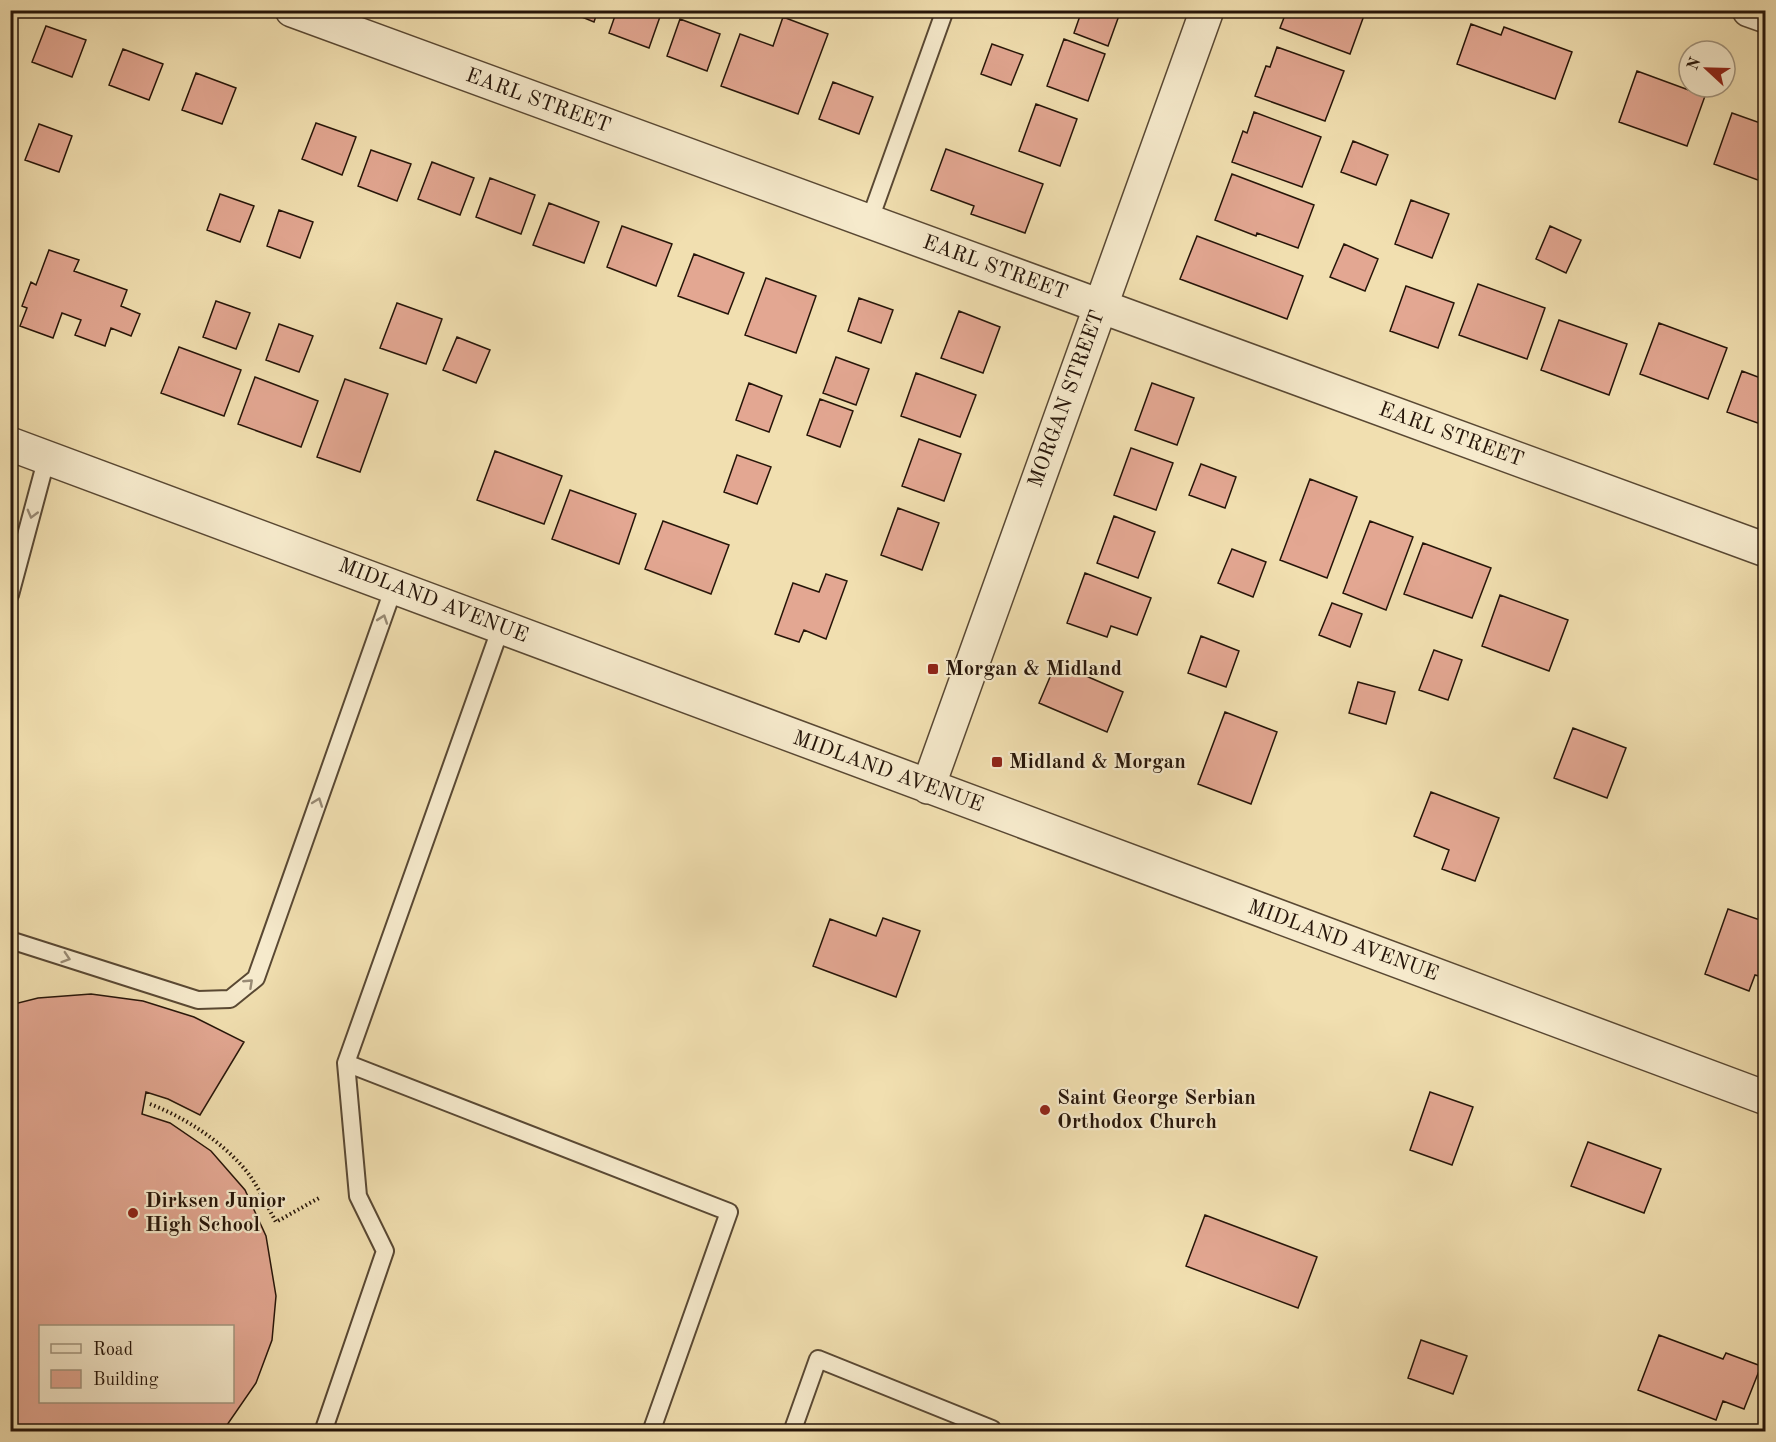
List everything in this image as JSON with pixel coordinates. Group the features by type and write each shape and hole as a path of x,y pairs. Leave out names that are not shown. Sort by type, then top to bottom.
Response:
{"street":[{"name":"EARL STREET","path":"292,10 1766,550"},
{"name":"MORGAN STREET","path":"928,787 1207,10"},
{"path":"1749,10 1766,16"},
{"name":"MIDLAND AVENUE","path":"10,444 1766,1098"}],"lane":[{"path":"869,222 945,10"},
{"path":"10,595 47,457"},
{"path":"10,940 198,1000 230,999 256,978 394,587"},
{"path":"323,1431 385,1251 358,1196 346,1063 501,627"},
{"path":"346,1063 729,1212 651,1431"},
{"path":"792,1431 818,1359 992,1429 992,1431"}],"path":[{"path":"150,1104 171,1112 230,1154 249,1174 276,1222 319,1198"}],"building":[{"path":"565,10 598,10 594,22"},
{"path":"617,10 662,11 649,48 609,33"},
{"path":"1082,10 1121,10 1108,46 1074,33"},
{"path":"1287,10 1366,10 1350,54 1280,28"},
{"path":"783,17 828,34 798,114 721,86 740,34 773,46"},
{"path":"680,19 720,34 707,71 667,56"},
{"path":"1471,24 1501,35 1504,27 1572,52 1555,99 1457,64"},
{"path":"46,26 86,40 72,77 32,62"},
{"path":"1064,39 1105,54 1088,101 1047,86"},
{"path":"992,44 1023,55 1011,85 981,74"},
{"path":"1277,47 1344,71 1325,121 1255,96 1266,66 1270,67"},
{"path":"123,49 163,64 149,100 109,85"},
{"path":"1637,71 1677,86 1677,99 1704,99 1687,146 1619,122"},
{"path":"196,73 236,88 222,124 182,110"},
{"path":"833,82 873,97 859,134 819,119"},
{"path":"1036,104 1077,119 1060,166 1019,151"},
{"path":"1254,112 1321,137 1302,187 1232,162 1243,131 1247,133"},
{"path":"1732,113 1766,125 1766,183 1714,164"},
{"path":"316,123 356,137 342,175 302,159"},
{"path":"39,124 72,136 59,172 25,160"},
{"path":"1353,141 1388,155 1376,185 1341,172"},
{"path":"946,149 1043,184 1025,233 971,214 974,206 931,190"},
{"path":"371,150 411,164 397,201 358,186"},
{"path":"432,162 474,178 460,215 418,199"},
{"path":"1232,174 1314,205 1298,248 1257,233 1256,236 1215,220"},
{"path":"490,178 535,195 521,234 476,217"},
{"path":"220,194 254,206 240,242 207,230"},
{"path":"1411,200 1449,214 1432,258 1395,244"},
{"path":"549,203 599,222 584,263 533,245"},
{"path":"279,210 313,222 300,258 267,246"},
{"path":"622,226 672,244 656,286 607,267"},
{"path":"1550,226 1581,240 1566,273 1536,259"},
{"path":"1197,236 1303,276 1287,319 1180,279"},
{"path":"1344,244 1378,259 1365,291 1330,277"},
{"path":"49,250 79,260 74,271 127,290 121,306 140,314 131,336 111,328 105,346 75,335 81,320 62,313 53,338 20,326 27,308 22,306 31,282 36,285"},
{"path":"694,254 744,273 728,314 678,296"},
{"path":"766,278 816,296 796,353 745,335"},
{"path":"1478,284 1545,308 1527,359 1459,335"},
{"path":"1406,286 1454,303 1438,348 1390,331"},
{"path":"859,298 893,310 881,343 848,331"},
{"path":"216,301 250,313 236,349 203,337"},
{"path":"397,303 442,319 426,364 380,348"},
{"path":"959,311 1000,327 983,373 941,358"},
{"path":"1559,320 1627,344 1609,395 1541,370"},
{"path":"1659,323 1727,348 1708,399 1640,374"},
{"path":"279,324 313,336 299,372 266,360"},
{"path":"457,337 490,350 476,383 443,370"},
{"path":"179,347 241,370 224,416 161,393"},
{"path":"836,357 869,369 856,405 823,393"},
{"path":"1742,371 1766,380 1766,426 1727,412"},
{"path":"916,373 976,395 960,437 901,416"},
{"path":"255,377 318,401 301,447 238,424"},
{"path":"345,379 388,394 360,472 317,457"},
{"path":"749,383 782,396 769,432 736,420"},
{"path":"1152,383 1194,398 1177,445 1135,430"},
{"path":"820,399 853,411 840,447 807,435"},
{"path":"919,439 961,454 944,501 902,486"},
{"path":"1131,448 1173,463 1156,510 1114,495"},
{"path":"495,451 562,476 544,524 477,500"},
{"path":"737,455 771,467 757,504 724,492"},
{"path":"1201,464 1236,477 1225,508 1189,495"},
{"path":"1310,479 1357,497 1327,578 1280,560"},
{"path":"570,490 636,514 619,564 552,539"},
{"path":"898,508 939,523 922,570 881,555"},
{"path":"1114,516 1155,532 1138,578 1097,563"},
{"path":"663,521 729,545 711,594 645,569"},
{"path":"1370,521 1413,537 1386,610 1343,593"},
{"path":"1423,543 1491,568 1472,618 1404,594"},
{"path":"1232,549 1266,562 1253,597 1218,583"},
{"path":"1085,573 1151,598 1137,635 1111,626 1107,637 1067,623"},
{"path":"826,574 847,581 826,639 804,630 799,642 775,634 793,583 819,592"},
{"path":"1500,595 1568,620 1549,671 1482,646"},
{"path":"1332,603 1362,614 1350,647 1319,635"},
{"path":"1201,636 1239,651 1226,687 1188,673"},
{"path":"1434,650 1462,660 1448,700 1419,690"},
{"path":"1056,663 1123,692 1107,732 1039,703"},
{"path":"1358,682 1395,692 1386,724 1349,713"},
{"path":"1225,712 1277,732 1251,804 1198,784"},
{"path":"1573,728 1626,748 1607,798 1554,778"},
{"path":"1431,792 1499,818 1475,881 1442,869 1449,850 1414,836"},
{"path":"1728,909 1766,922 1766,978 1755,975 1749,991 1705,974"},
{"path":"883,918 920,931 896,997 813,966 830,919 876,936"},
{"name":"Dirksen Junior High School","path":"91,994 143,1001 194,1017 244,1042 200,1115 168,1099 146,1092 142,1114 170,1123 211,1151 245,1190 266,1236 276,1296 272,1340 256,1383 220,1432 10,1432 10,1005 38,998"},
{"path":"1430,1092 1473,1107 1452,1165 1410,1150"},
{"path":"1588,1142 1661,1169 1644,1213 1571,1186"},
{"path":"1205,1215 1317,1257 1298,1308 1186,1266"},
{"path":"1659,1335 1723,1359 1726,1353 1761,1366 1744,1409 1723,1401 1716,1420 1638,1390"},
{"path":"1421,1340 1467,1356 1453,1394 1408,1378"}],"place":[{"name":"Morgan & Midland","path":"933,669"},
{"name":"Midland & Morgan","path":"997,762"},
{"name":"Saint George Serbian Orthodox Church","path":"1045,1110"},
{"name":"Dirksen Junior High School","path":"133,1213"}]}
